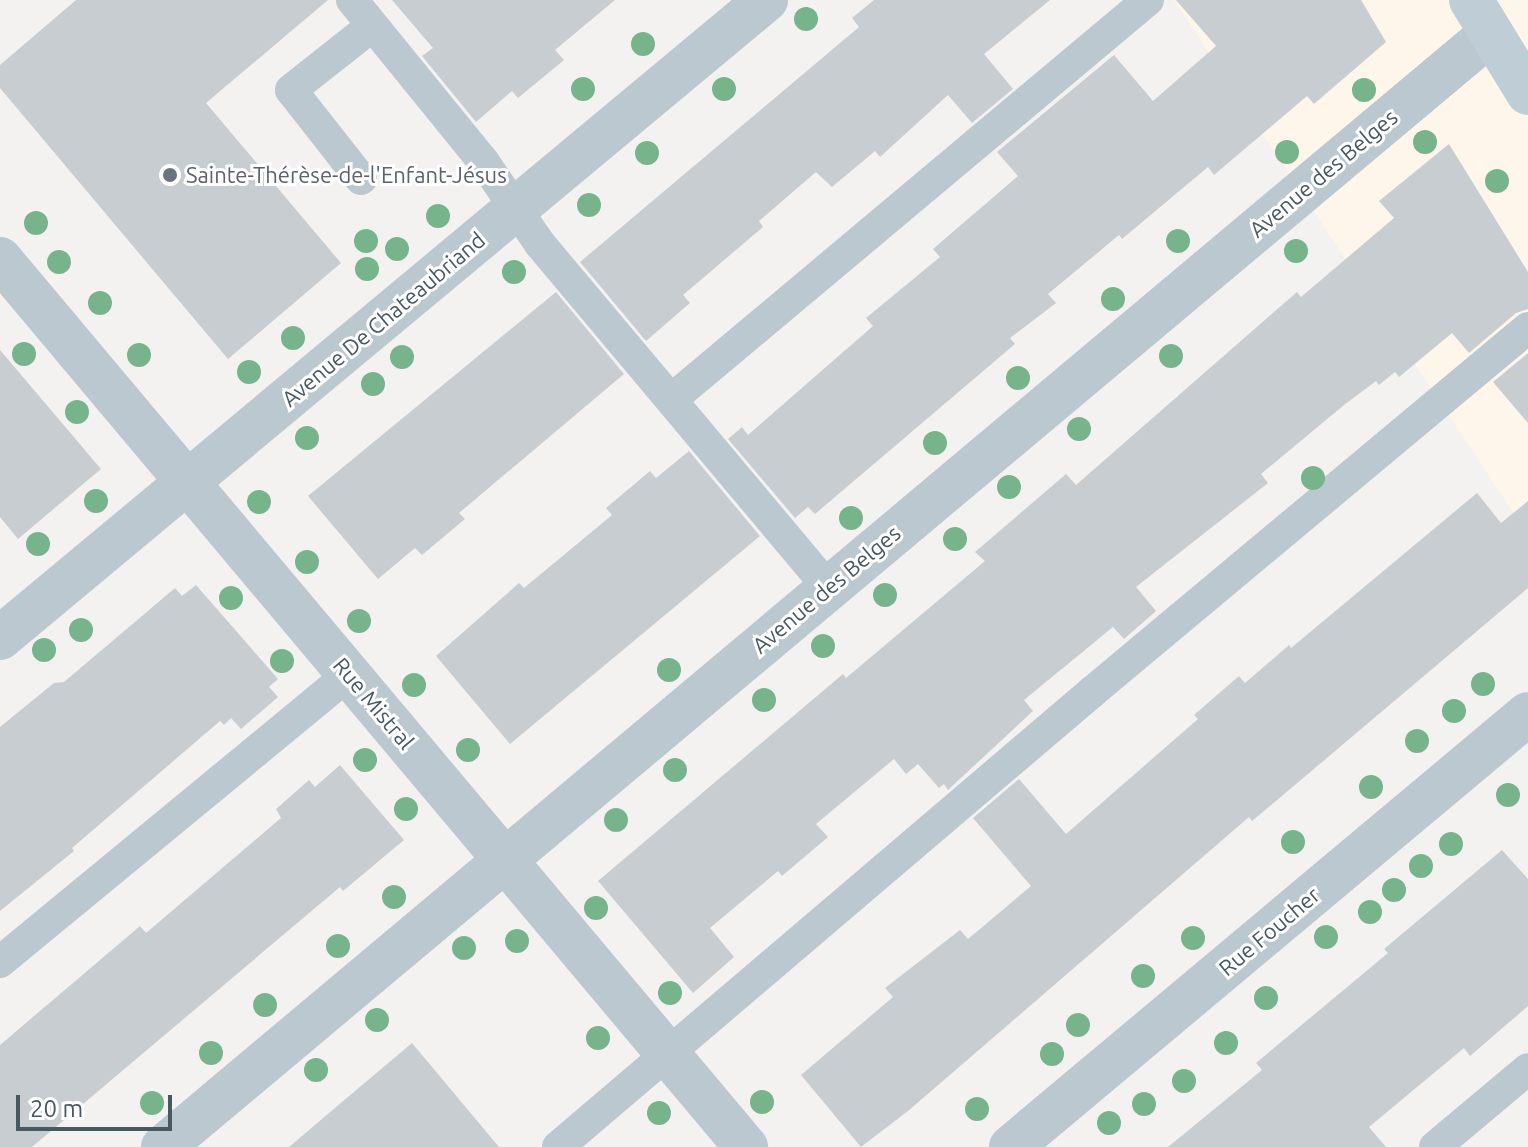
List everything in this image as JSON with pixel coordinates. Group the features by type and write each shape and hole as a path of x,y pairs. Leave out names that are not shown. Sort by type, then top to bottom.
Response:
{"main road":[{"path":"1481,16 1528,93"}],"street":[{"name":"Avenue De Chateaubriand","path":"0,638 766,0"},
{"name":"Avenue des Belges","path":"163,1147 828,587 1481,16"},
{"name":"Rue Mistral","path":"0,259 746,1147"},
{"name":"Rue Foucher","path":"1011,1147 1525,724"}],"lane":[{"path":"352,0 483,161 540,244 828,587"},
{"path":"672,399 1148,0"},
{"path":"361,179 291,90 372,26"},
{"path":"558,1147 1528,328"},
{"path":"0,962 350,673"},
{"path":"1435,1147 1528,1069"}],"shaded area":[{"path":"1174,0 1528,0 1528,535"}],"building":[{"name":"Sainte-Thérèse-de-l'Enfant-Jésus","path":"76,0 328,0 206,103 341,263 228,359 0,88 0,65"},
{"path":"392,0 615,0 555,50 564,60 518,98 512,91 476,122 422,56 433,48"},
{"path":"874,0 1050,0 984,54 1013,89 972,123 948,95 880,157 875,151 832,187 816,172 759,221 763,227 683,295 690,303 646,341 580,262 859,27 852,18"},
{"path":"1176,0 1361,0 1386,42 1314,104 1307,96 1214,175 1208,167 1122,239 1119,235 1048,294 1056,303 1010,338 1015,344 815,514 808,507 795,518 728,439 742,427 748,435 873,326 866,318 940,257 933,249 1018,176 997,152 1114,55 1153,101 1216,46"},
{"path":"1449,144 1528,272 1528,309 1516,313 1469,353 1452,333 1399,377 1395,372 1379,385 1376,381 1344,405 1261,474 1268,483 1136,587 1156,611 1124,639 1113,627 1024,700 1033,711 948,790 944,784 939,788 918,764 906,774 894,759 816,824 828,837 782,876 778,871 710,928 734,957 693,993 598,881 843,674 846,678 985,561 975,552 1066,474 1076,485 1297,292 1301,297 1394,218 1379,201"},
{"path":"556,292 624,374 459,513 465,519 422,555 415,548 378,579 308,496"},
{"path":"0,350 101,469 18,539 0,517"},
{"path":"1528,353 1528,423 1493,382"},
{"path":"689,451 760,536 510,744 436,656 519,583 524,588 612,515 606,508 650,471 656,478"},
{"path":"1477,493 1501,523 1528,501 1528,588 1252,821 1249,817 908,1111 861,1147 801,1075 893,997 885,988 960,930 968,939 1031,886 973,818 1019,779 1066,834 1198,719 1194,715 1239,676 1245,683 1289,645 1291,648"},
{"path":"196,585 278,679 269,687 278,697 241,729 231,718 224,725 220,721 72,848 74,851 0,911 0,727 54,683 64,682 175,588 182,596"},
{"path":"340,765 404,840 343,891 340,887 32,1147 0,1147 0,1045 140,926 146,933 281,818 276,809 309,780 315,787"},
{"path":"1502,850 1528,879 1528,1006 1470,1056 1464,1048 1369,1127 1386,1147 1168,1147 1262,1070 1256,1063 1388,953 1384,949"},
{"path":"412,1043 499,1147 289,1147 355,1091"}],"place":[{"name":"Sainte-Thérèse-de-l'Enfant-Jésus","path":"170,175"}]}
